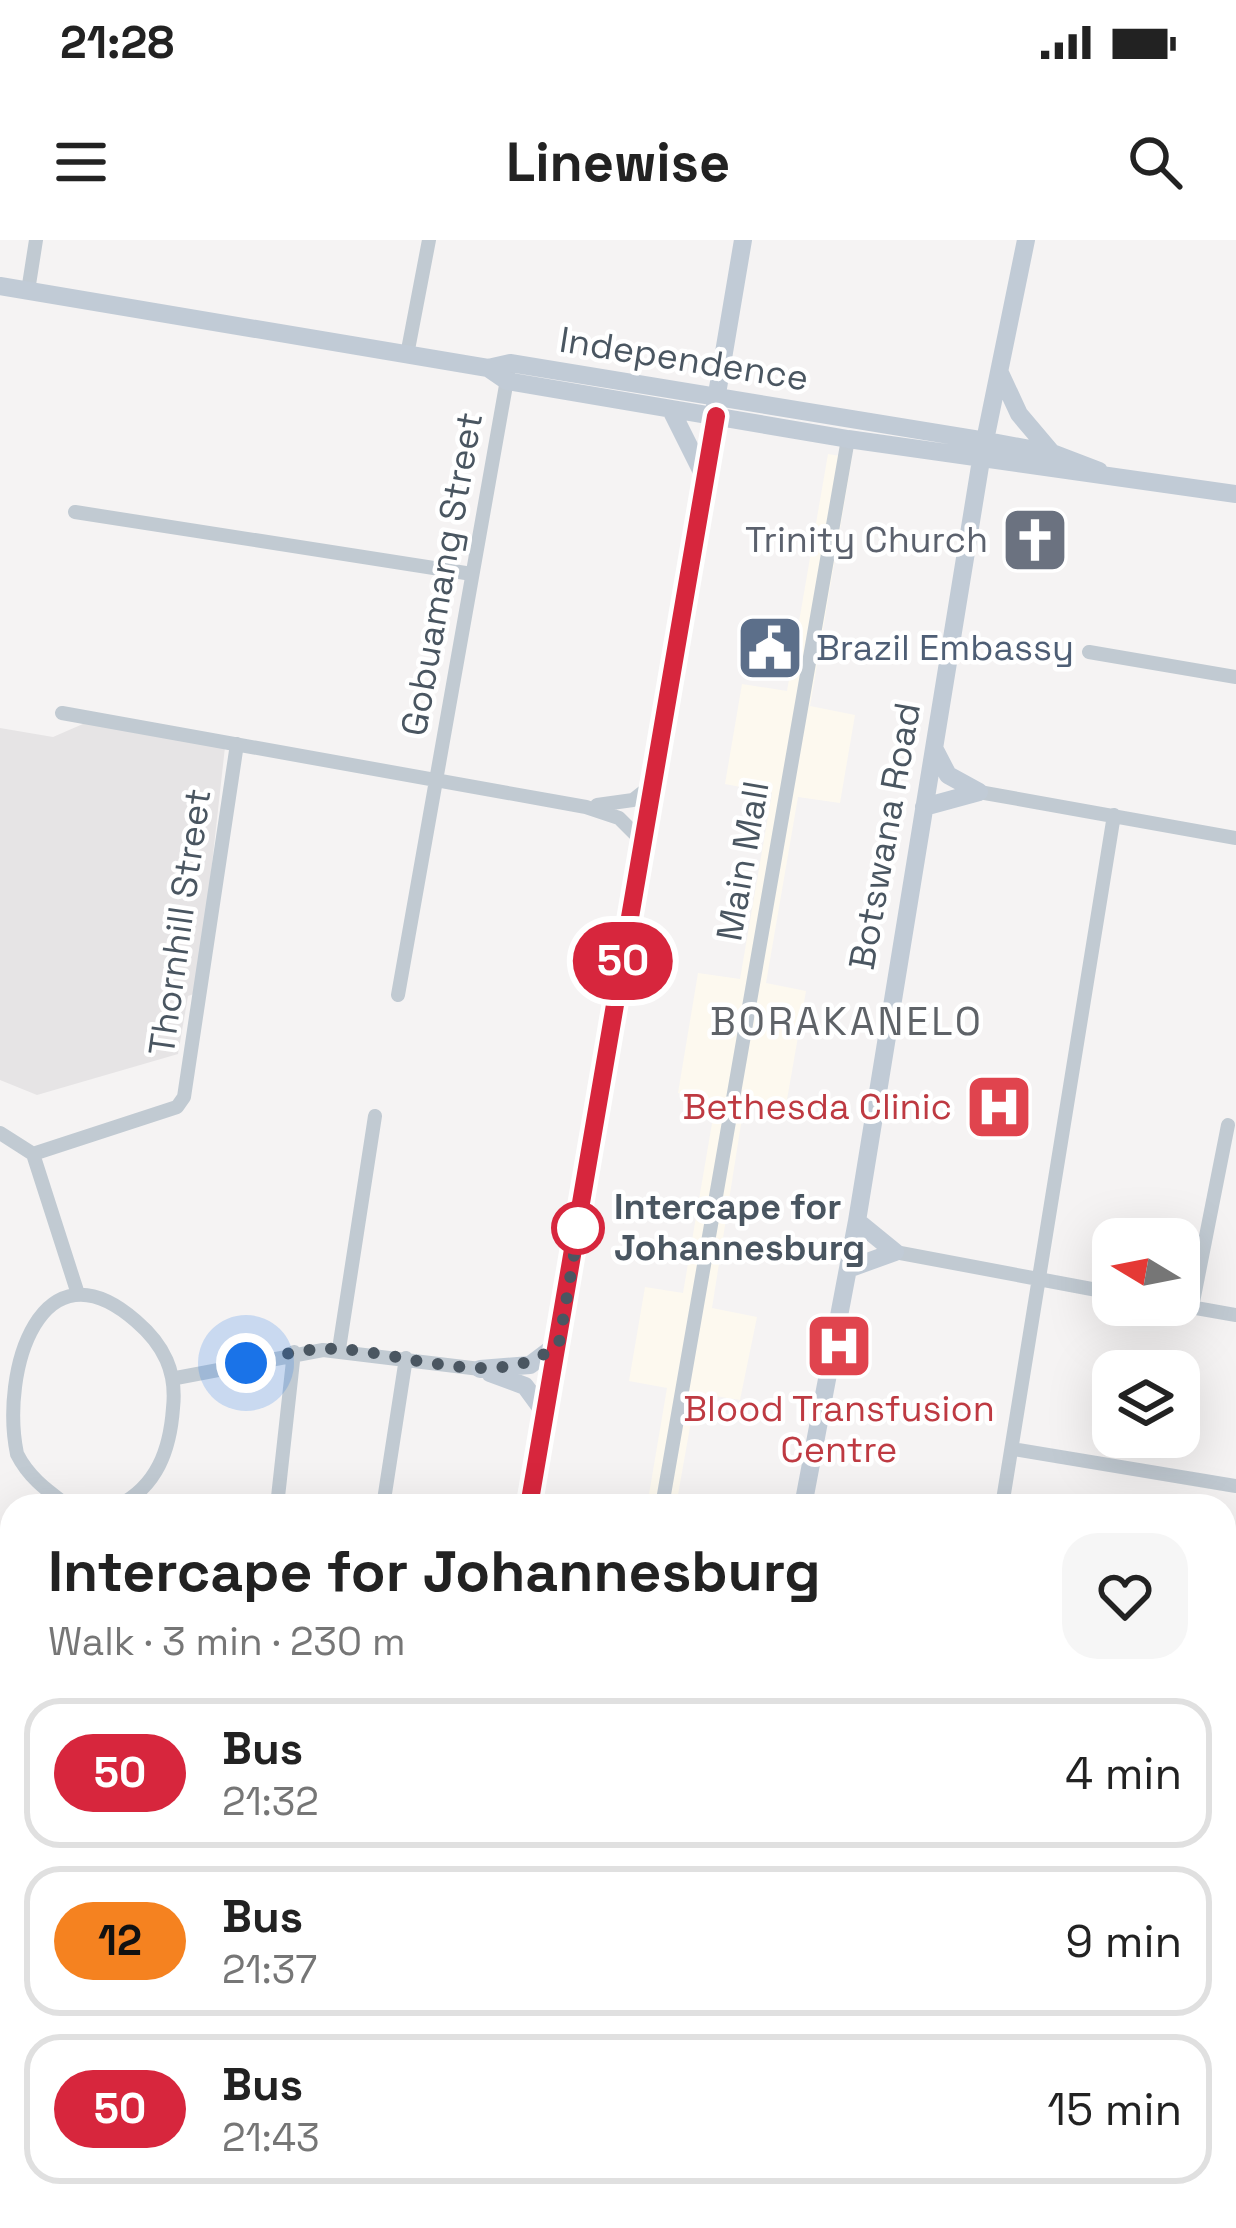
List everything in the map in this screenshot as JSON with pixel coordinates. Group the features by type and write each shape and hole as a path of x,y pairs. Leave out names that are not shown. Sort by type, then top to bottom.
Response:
{"main road":[{"path":"531,1494 743,240"},
{"name":"Botswana Road","path":"805,1494 848,1269 983,450 1026,240"},
{"path":"0,286 406,355"},
{"name":"Independence","path":"406,355 983,450"},
{"name":"Independence","path":"508,372 671,410 717,407 848,440 1052,453 1099,471"},
{"path":"1000,373 1019,414 1052,453"},
{"path":"671,410 704,476"},
{"path":"983,450 1236,494"},
{"path":"934,750 948,775 979,792"},
{"path":"924,808 979,792"},
{"path":"856,1221 895,1252"},
{"path":"848,1269 895,1252"},
{"path":"480,1369 530,1365 559,1343"},
{"path":"480,1369 525,1386 547,1416"}],"street":[{"path":"28,291 36,240"},
{"path":"406,355 428,240"},
{"name":"Gobuamang Street","path":"398,995 508,372"},
{"name":"Main Mall","path":"664,1494 848,440"},
{"path":"75,512 472,574"},
{"path":"1089,652 1236,677"},
{"path":"62,713 586,807 620,818 643,842"},
{"name":"Thornhill Street","path":"33,1154 177,1107 184,1097 237,744"},
{"path":"586,807 634,800 653,784"},
{"path":"979,792 1236,838"},
{"path":"1004,1494 1114,815"},
{"path":"339,1349 376,1116"},
{"path":"1200,1243 1228,1124"},
{"path":"0,1133 33,1154 78,1294"},
{"path":"895,1252 1092,1289"},
{"path":"52,1494 34,1481 16,1453 4,1419 2,1384 23,1325 46,1302 78,1294 117,1304 154,1336 176,1378 172,1430 159,1469 140,1494"},
{"path":"1200,1309 1236,1315"},
{"path":"176,1378 294,1352 339,1349 480,1369"},
{"path":"278,1494 282,1420 294,1352"},
{"path":"385,1494 406,1358"},
{"path":"1013,1449 1236,1486"}],"shaded area":[{"path":"828,454 852,458 810,706 855,715 840,803 798,797 766,983 806,991 785,1111 744,1105 712,1308 757,1317 740,1400 696,1393 678,1494 649,1494 667,1388 629,1381 645,1287 683,1293 716,1100 678,1093 698,973 740,979 772,793 725,784 742,684 787,691"},
{"path":"99,717 226,738 207,909 205,990 188,996 178,1054 37,1095 0,1080 0,728 53,737"}],"bus line":[{"name":"50","path":"531,1494 716,416"}],"place":[{"name":"Trinity Church","path":"1035,540"},
{"name":"Brazil Embassy","path":"770,648"},
{"name":"Bethesda Clinic","path":"999,1107"},
{"name":"Intercape for Johannesburg","path":"578,1228"},
{"name":"Blood Transfusion Centre","path":"839,1346"}],"district":[{"name":"BORAKANELO","path":"847,1021"}],"route":[{"path":"246,1363 294,1352 339,1349 480,1369 530,1365 559,1343 580,1220 578,1228"}]}
